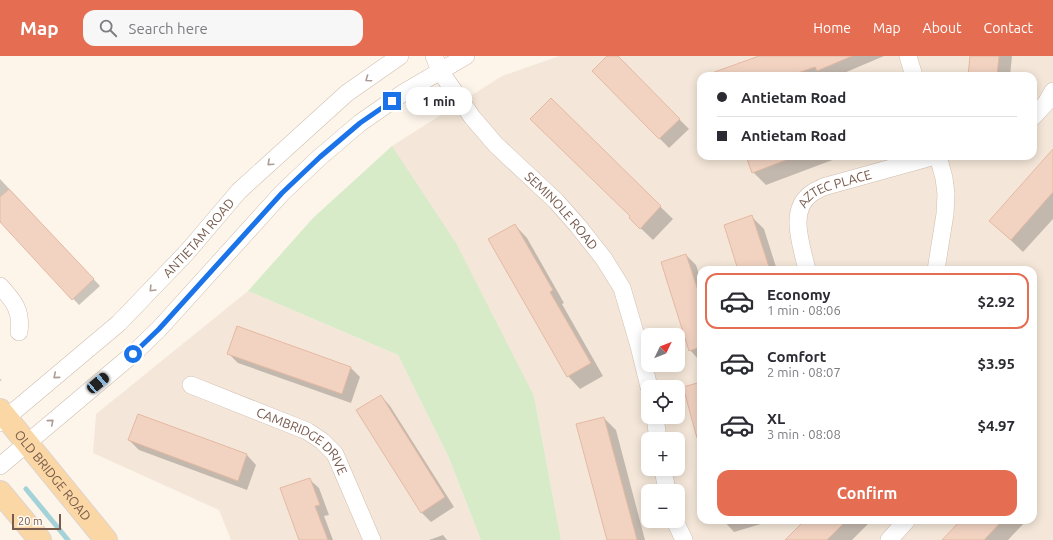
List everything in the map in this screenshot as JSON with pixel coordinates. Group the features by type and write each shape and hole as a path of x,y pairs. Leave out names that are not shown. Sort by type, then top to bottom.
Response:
{"main road":[{"name":"OLD BRIDGE ROAD","path":"2,417 27,443 106,540"},
{"path":"0,492 40,540"}],"street":[{"name":"ANTIETAM ROAD","path":"2,417 119,323 188,251 239,191 347,94 400,56"},
{"path":"0,466 133,354 159,329 282,193 320,157 360,123 403,93 437,63 466,56"},
{"path":"908,56 913,72"},
{"name":"SEMINOLE ROAD","path":"437,63 472,117 496,145 556,201 578,226 604,260 622,288 647,380"},
{"path":"1037,113 1046,103 1053,91"},
{"name":"AZTEC PLACE","path":"806,266 797,222 799,210 803,202 811,193 823,186 920,160"},
{"path":"937,266 945,214 946,194 944,178 939,160"},
{"path":"0,286 13,300 18,312 20,324 19,332"},
{"name":"CAMBRIDGE DRIVE","path":"191,385 307,431 322,441 335,454 372,540"},
{"path":"889,540 903,524"},
{"path":"678,528 684,540"}],"shaded area":[{"path":"559,56 1053,56 1053,540 561,540 534,396 392,146 502,76"},
{"path":"248,291 398,355 449,458 481,540 231,540 219,510 93,453 96,414"}],"green space":[{"path":"392,146 456,243 534,396 561,540 481,540 449,458 398,355 248,291 313,218"}],"building":[{"path":"607,56 618,56 680,119 659,139 592,71"},
{"path":"759,56 852,56 817,71 815,67 801,72 715,72"},
{"path":"970,56 999,56 997,72 968,72"},
{"path":"551,98 661,206 640,229 629,218 630,216 530,119"},
{"path":"1053,149 1053,192 1011,240 989,221"},
{"path":"747,160 786,160 752,173"},
{"path":"9,189 94,279 72,300 0,222 0,197"},
{"path":"752,215 769,266 737,266 724,225"},
{"path":"515,224 553,290 550,292 591,363 567,377 488,239"},
{"path":"686,254 697,288 697,348 689,351 685,338 685,328 682,328 661,262"},
{"path":"237,326 351,367 342,394 227,354"},
{"path":"697,383 697,438 685,394 685,386"},
{"path":"381,395 445,497 421,513 356,410"},
{"path":"138,414 247,454 238,481 128,440"},
{"path":"604,417 637,540 607,540 576,424"},
{"path":"310,478 320,505 315,506 328,540 299,540 280,488"},
{"path":"801,524 843,524 827,540 785,540"},
{"path":"957,524 999,524 984,540 942,540"}],"waterway":[{"path":"26,489 68,540"}],"route":[{"path":"133,354 159,329 282,193 320,157 360,123 392,101"}]}
